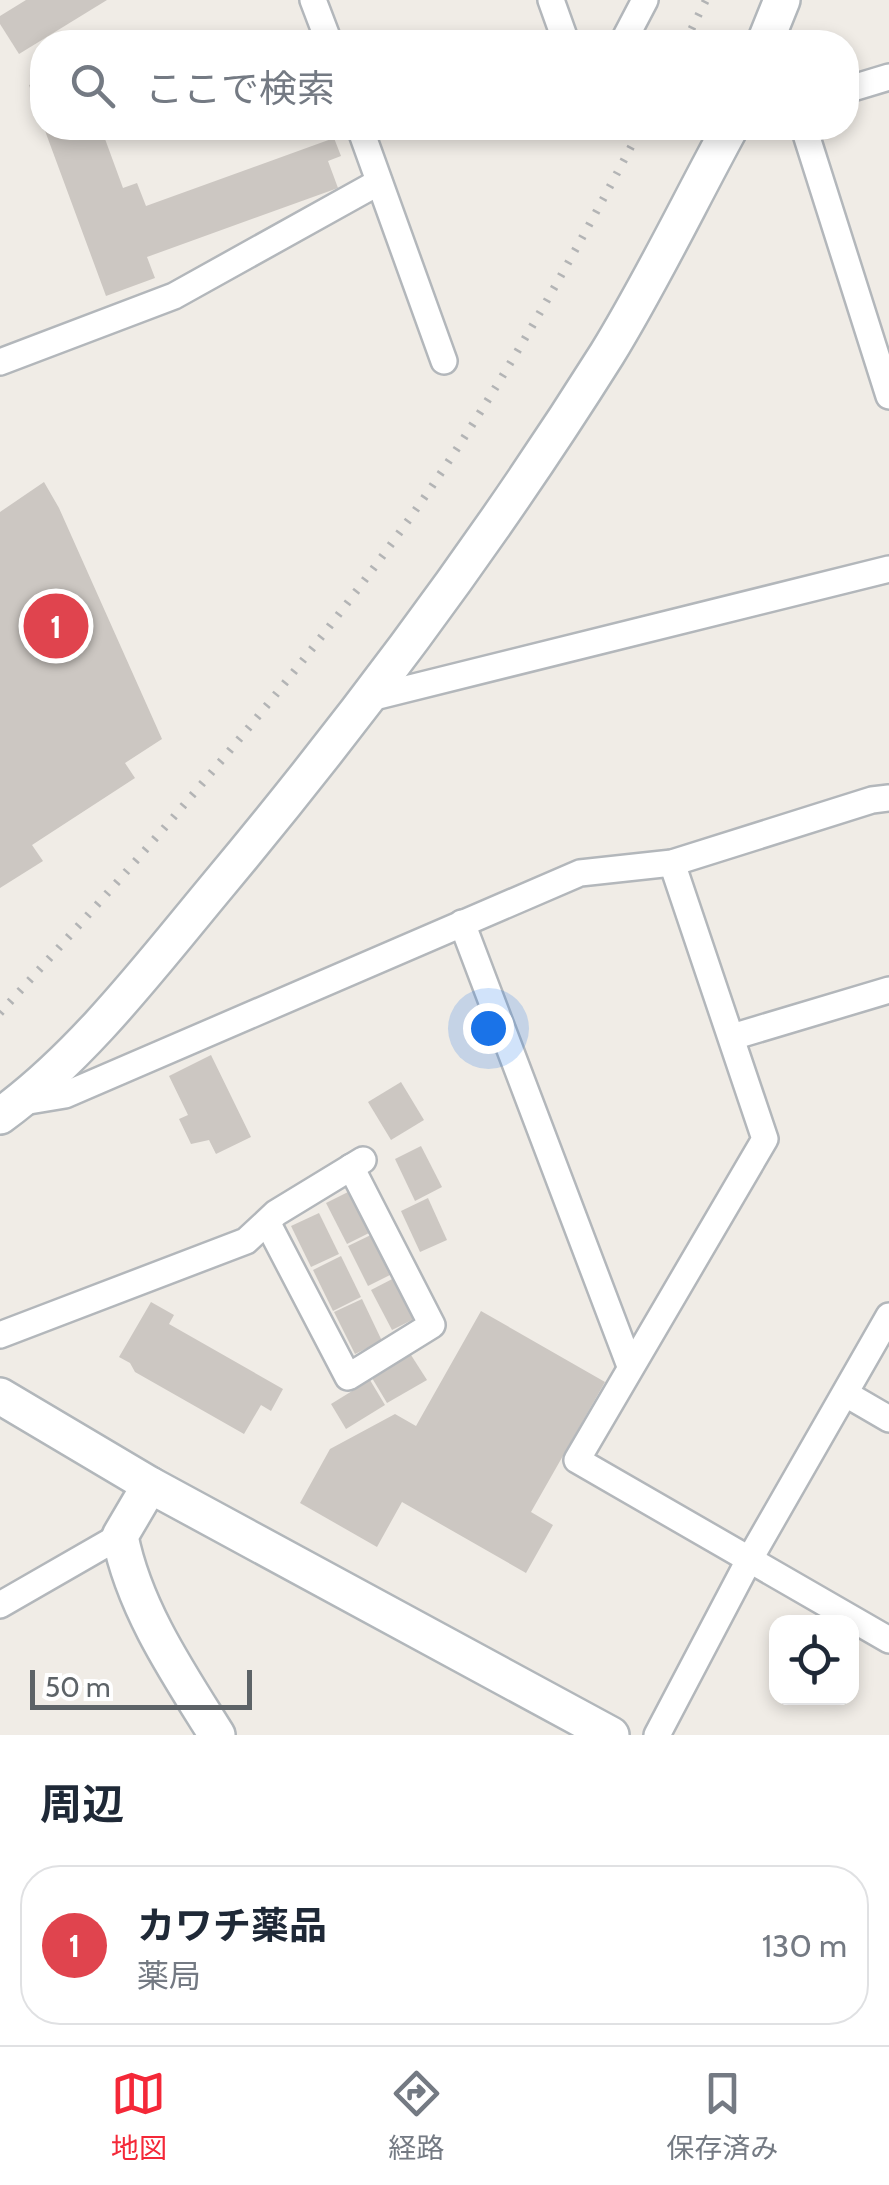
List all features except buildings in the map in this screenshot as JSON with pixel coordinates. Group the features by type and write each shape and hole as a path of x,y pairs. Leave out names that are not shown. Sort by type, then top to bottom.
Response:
{"street":[{"path":"314,0 325,30"},
{"path":"551,0 562,30"},
{"path":"629,30 645,0"},
{"path":"771,30 782,0"},
{"path":"859,86 889,76"},
{"path":"364,140 444,361"},
{"path":"9,1110 86,1037 168,944 370,698 486,539 609,350 723,140"},
{"path":"808,140 889,396"},
{"path":"0,362 174,296 379,182"},
{"path":"370,698 889,569"},
{"path":"9,1110 64,1095 580,873 672,863 889,798"},
{"path":"672,863 765,1139 576,1460 889,1640"},
{"path":"462,923 630,1366"},
{"path":"732,1037 889,990"},
{"path":"0,1335 246,1241 267,1222 357,1164 432,1325 348,1377 267,1222"},
{"path":"657,1735 748,1562 889,1316"},
{"path":"846,1394 889,1418"},
{"path":"0,1396 150,1485 611,1735"},
{"path":"0,1604 120,1536 150,1485"},
{"path":"120,1536 126,1566 144,1610 217,1735"}],"railway":[{"path":"691,30 706,0"},
{"path":"0,1013 202,783 392,543 524,340 635,140"}],"place":[{"name":"カワチ薬品","path":"56,626"}]}
